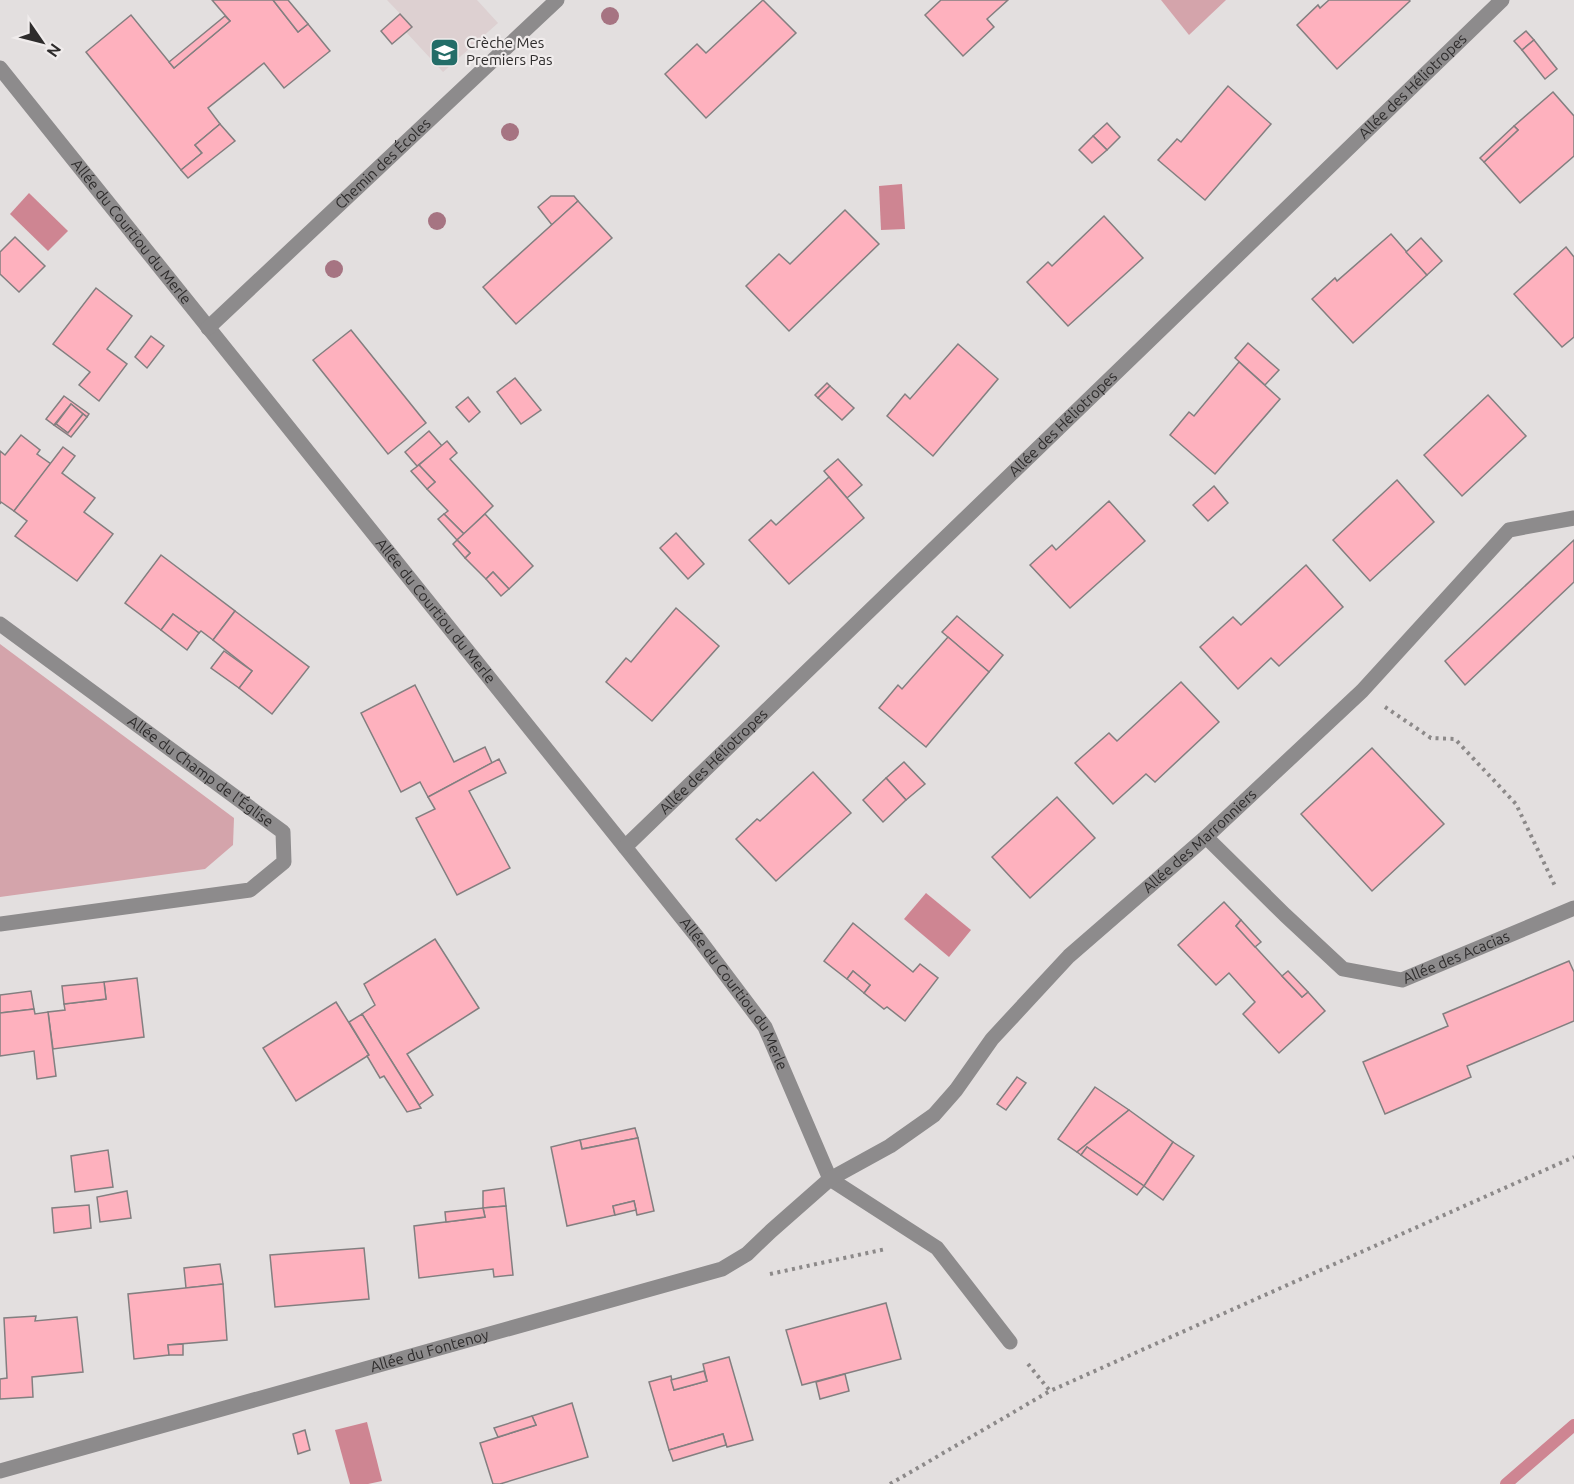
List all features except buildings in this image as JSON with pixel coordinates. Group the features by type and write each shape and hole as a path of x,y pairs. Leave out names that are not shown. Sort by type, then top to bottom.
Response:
{"street":[{"name":"Chemin des Écoles","path":"208,328 557,0"},
{"name":"Allée des Héliotropes","path":"625,847 1502,0"},
{"name":"Allée du Courtiou du Merle","path":"0,68 698,938 765,1027 830,1179"},
{"name":"Allée des Marronniers","path":"830,1179 890,1146 934,1115 956,1090 992,1038 1069,956 1206,837 1362,691 1509,530 1574,518"},
{"name":"Allée du Champ de l'Église","path":"0,624 283,832 284,862 250,890 0,924"},
{"name":"Allée des Acacias","path":"1206,837 1343,969 1402,980 1571,910"},
{"path":"830,1179 937,1248 1010,1342"},
{"name":"Allée du Fontenoy","path":"0,1471 722,1269 747,1254 830,1179"}],"path":[{"path":"1362,691 1431,738 1455,740 1516,804 1571,910"},
{"path":"890,1484 1050,1391 1574,1157"},
{"path":"1010,1342 1050,1391"}],"shaded area":[{"name":"Crèche Mes Premiers Pas","path":"387,0 477,0 498,23 443,72 406,32 412,26"},
{"path":"1161,0 1226,0 1189,35"},
{"path":"902,184 905,229 881,230 879,186"},
{"path":"29,193 68,231 48,251 10,214"},
{"path":"0,644 234,818 233,845 205,869 0,897"},
{"path":"926,893 971,930 949,957 904,919"},
{"path":"367,1422 382,1481 350,1484 335,1430"}],"waterway":[{"path":"1506,1484 1574,1425"}],"place":[{"name":"Crèche Mes Premiers Pas","path":"445,52"}]}
